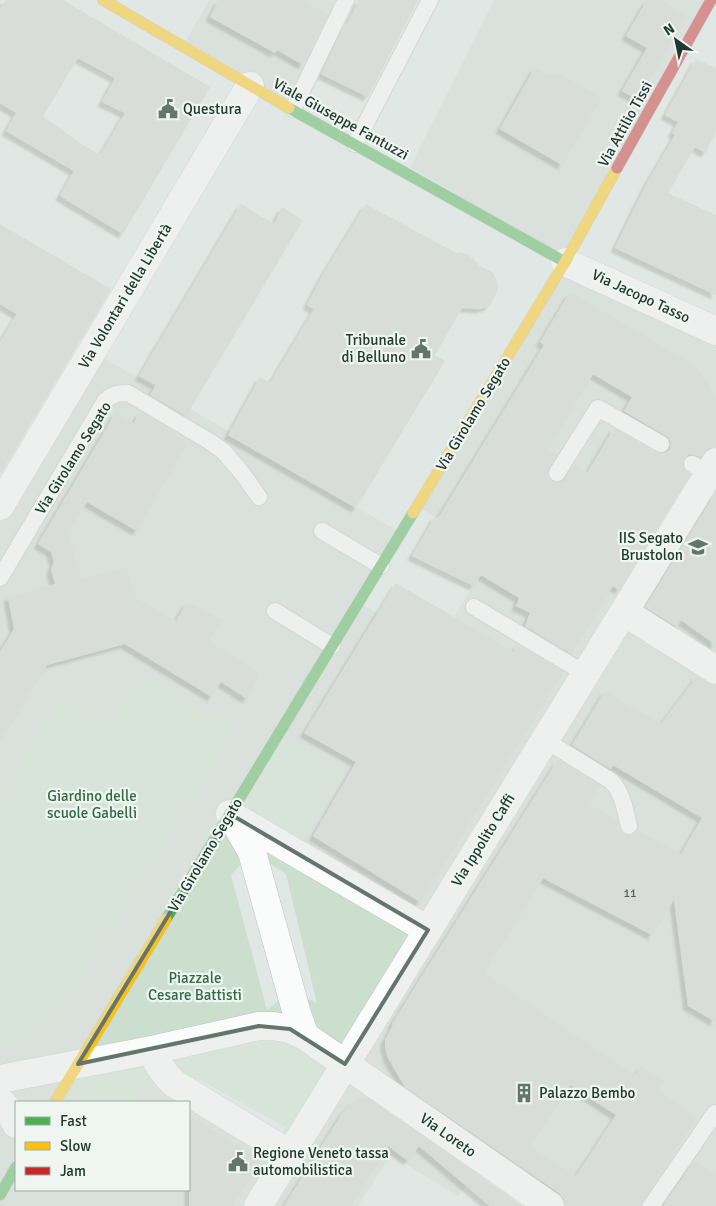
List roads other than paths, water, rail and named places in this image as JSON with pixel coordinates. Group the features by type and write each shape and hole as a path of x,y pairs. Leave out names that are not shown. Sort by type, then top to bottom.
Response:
{"main road":[{"name":"Viale Giuseppe Fantuzzi","path":"103,0 250,86 565,262"},
{"name":"Via Attilio Tissi","path":"565,262 711,0"},
{"name":"Via Girolamo Segato","path":"56,1101 565,262"},
{"path":"0,1195 15,1169"}],"street":[{"name":"Via Volontari della Libertà","path":"0,506 250,86"},
{"name":"Via Jacopo Tasso","path":"565,262 716,331"},
{"name":"Via Ippolito Caffi","path":"258,1206 624,612 706,467"},
{"path":"624,612 716,670"},
{"path":"230,814 428,930"},
{"path":"230,814 252,852 297,1014 305,1036"},
{"path":"0,1079 152,1050 259,1026 290,1029 305,1036 345,1064"},
{"path":"152,1050 161,1070 175,1084 290,1154"},
{"name":"Via Loreto","path":"345,1064 550,1206"},
{"path":"0,1101 10,1112 15,1122"}],"lane":[{"path":"293,109 346,0"},
{"path":"355,144 430,0"},
{"name":"Via Girolamo Segato","path":"0,578 106,401 112,395 128,393 212,443 234,462 259,498"},
{"path":"558,473 598,408 661,444"},
{"path":"322,531 381,566"},
{"path":"474,607 586,674"},
{"path":"275,611 332,646"},
{"path":"545,740 611,781 617,787 629,826"},
{"path":"651,1206 715,1113"}],"place":[{"name":"Questura","path":"168,109"},
{"name":"Tribunale di Belluno","path":"421,349"},
{"name":"IIS Segato Brustolon","path":"698,547"},
{"name":"Palazzo Bembo","path":"524,1093"},
{"name":"Regione Veneto tassa automobilistica","path":"238,1162"}],"park label":[{"name":"Giardino delle scuole Gabelli","path":"92,804"},
{"name":"Piazzale Cesare Battisti","path":"195,986"}]}
